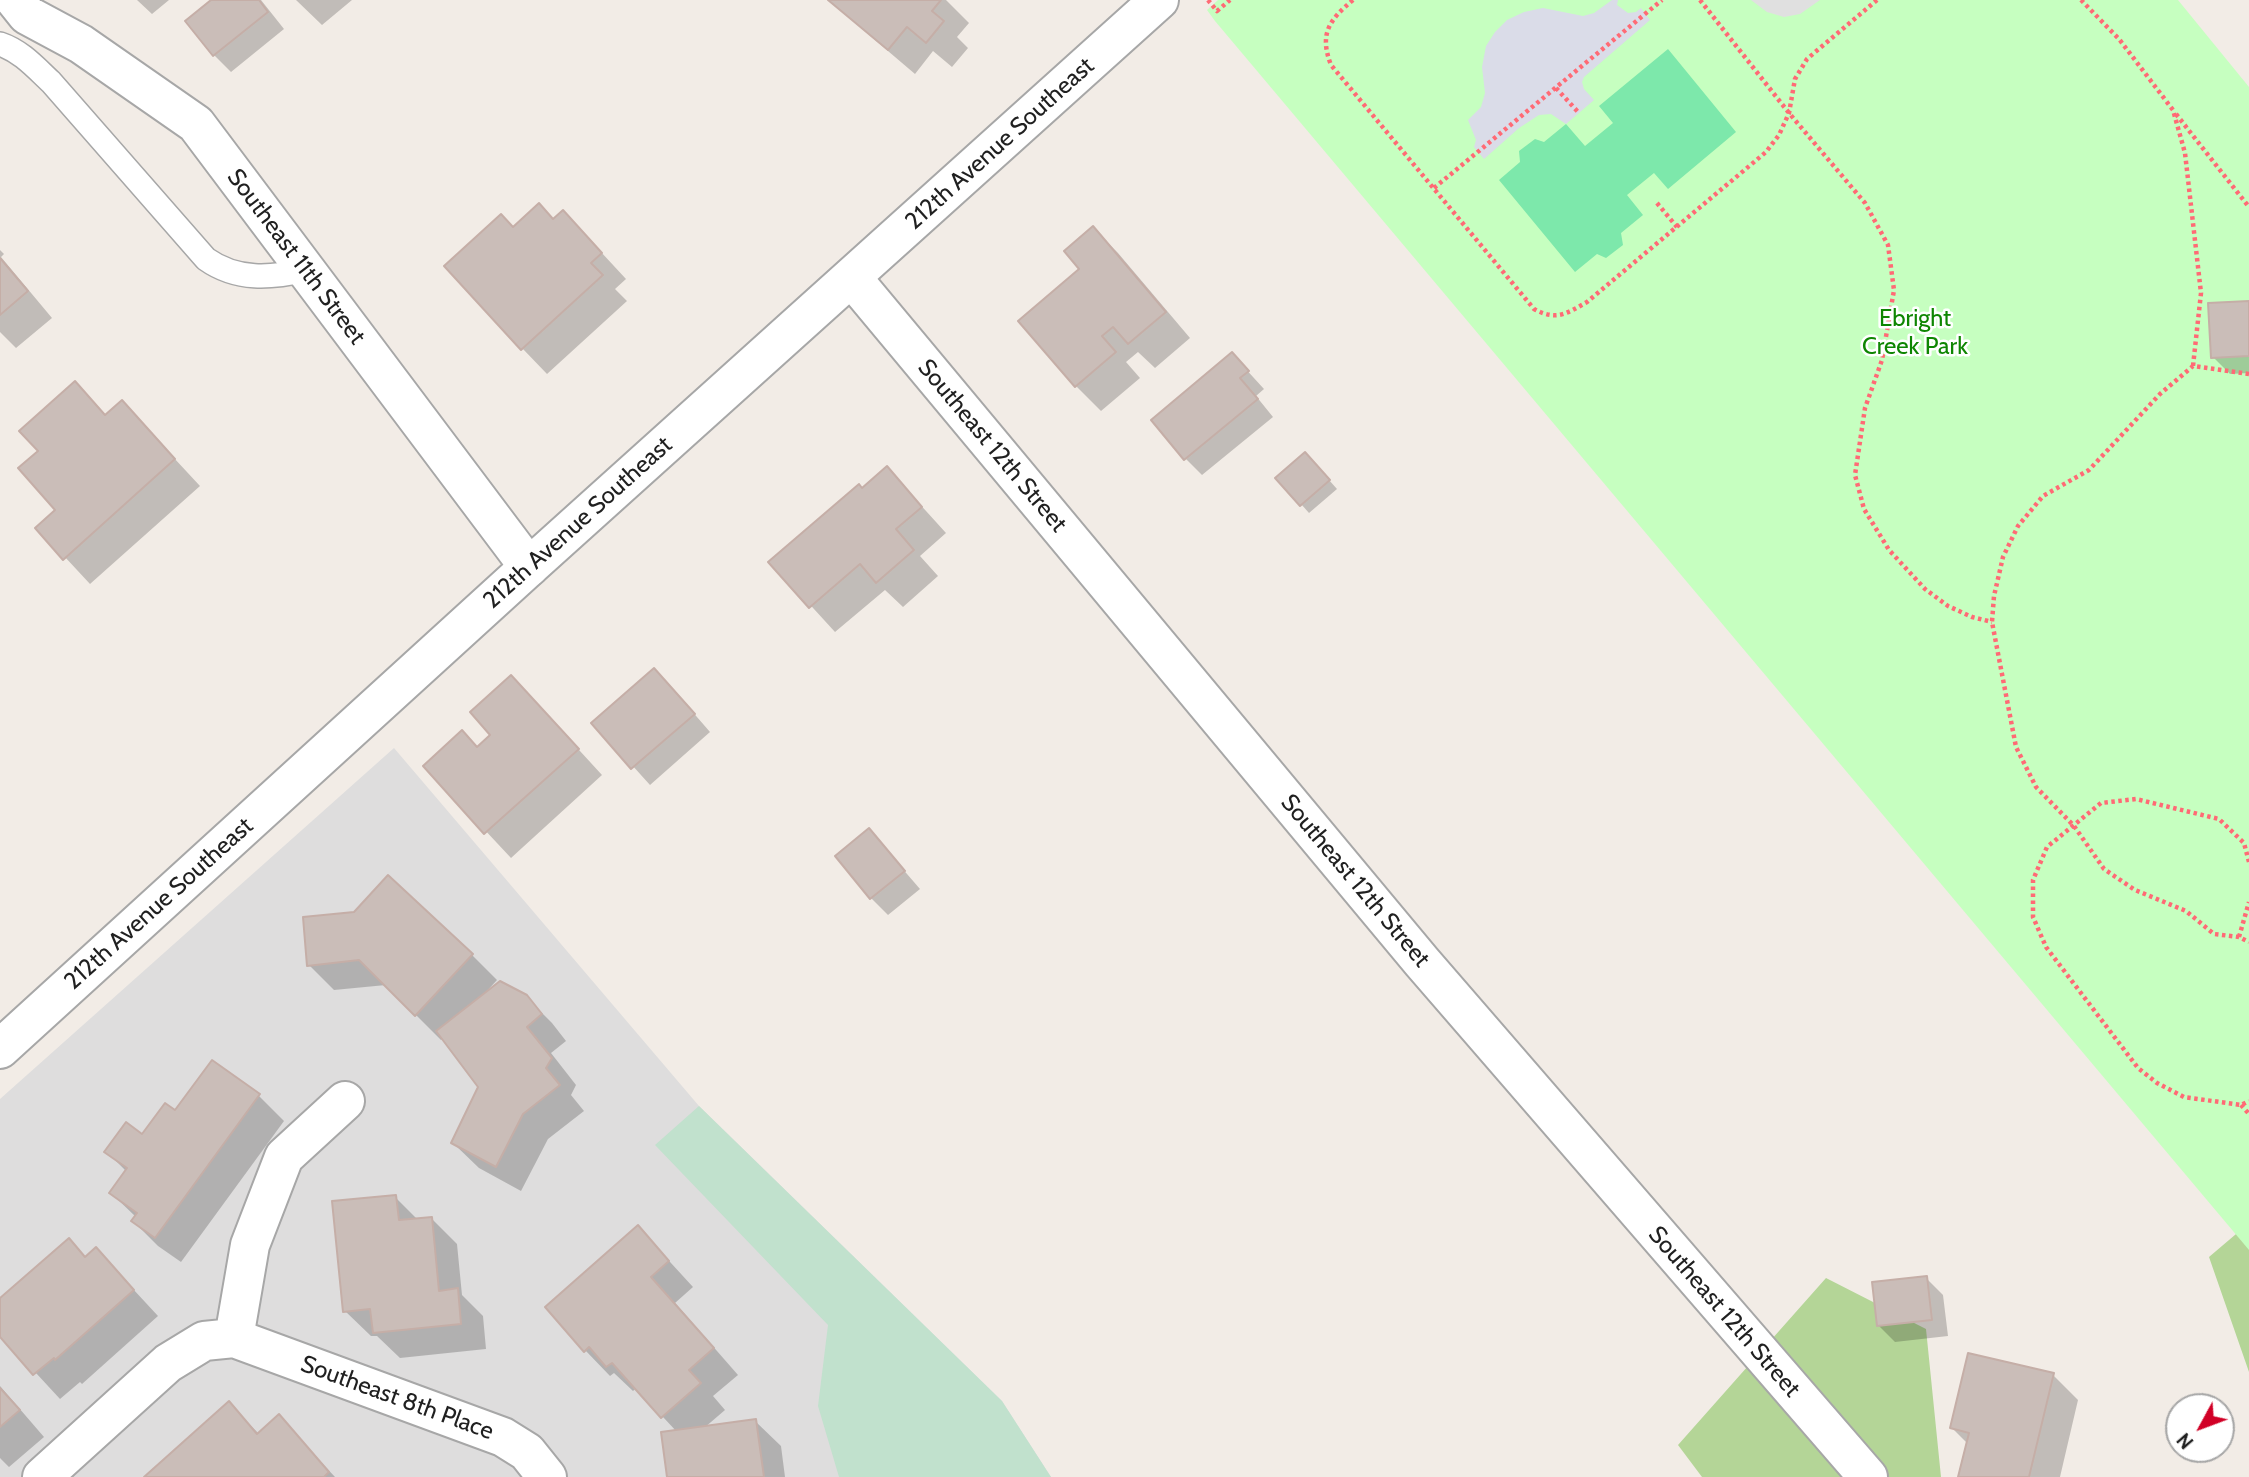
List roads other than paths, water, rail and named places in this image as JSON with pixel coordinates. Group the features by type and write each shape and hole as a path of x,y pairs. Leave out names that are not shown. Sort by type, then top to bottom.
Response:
{"street":[{"name":"Southeast 11th Street","path":"15,0 27,15 81,44 196,124 529,567"},
{"name":"212th Avenue Southeast","path":"0,1049 529,567 1159,0"},
{"name":"Southeast 12th Street","path":"852,278 1422,962 1868,1477"},
{"path":"42,1477 168,1363 204,1341 234,1338 250,1245 284,1157 345,1101"},
{"name":"Southeast 8th Place","path":"234,1338 502,1437 527,1452 547,1477"}],"lane":[{"path":"0,44 29,60 51,82 206,259 220,269 264,277 306,270"}],"park label":[{"name":"Ebright Creek Park","path":"1915,333"}]}
